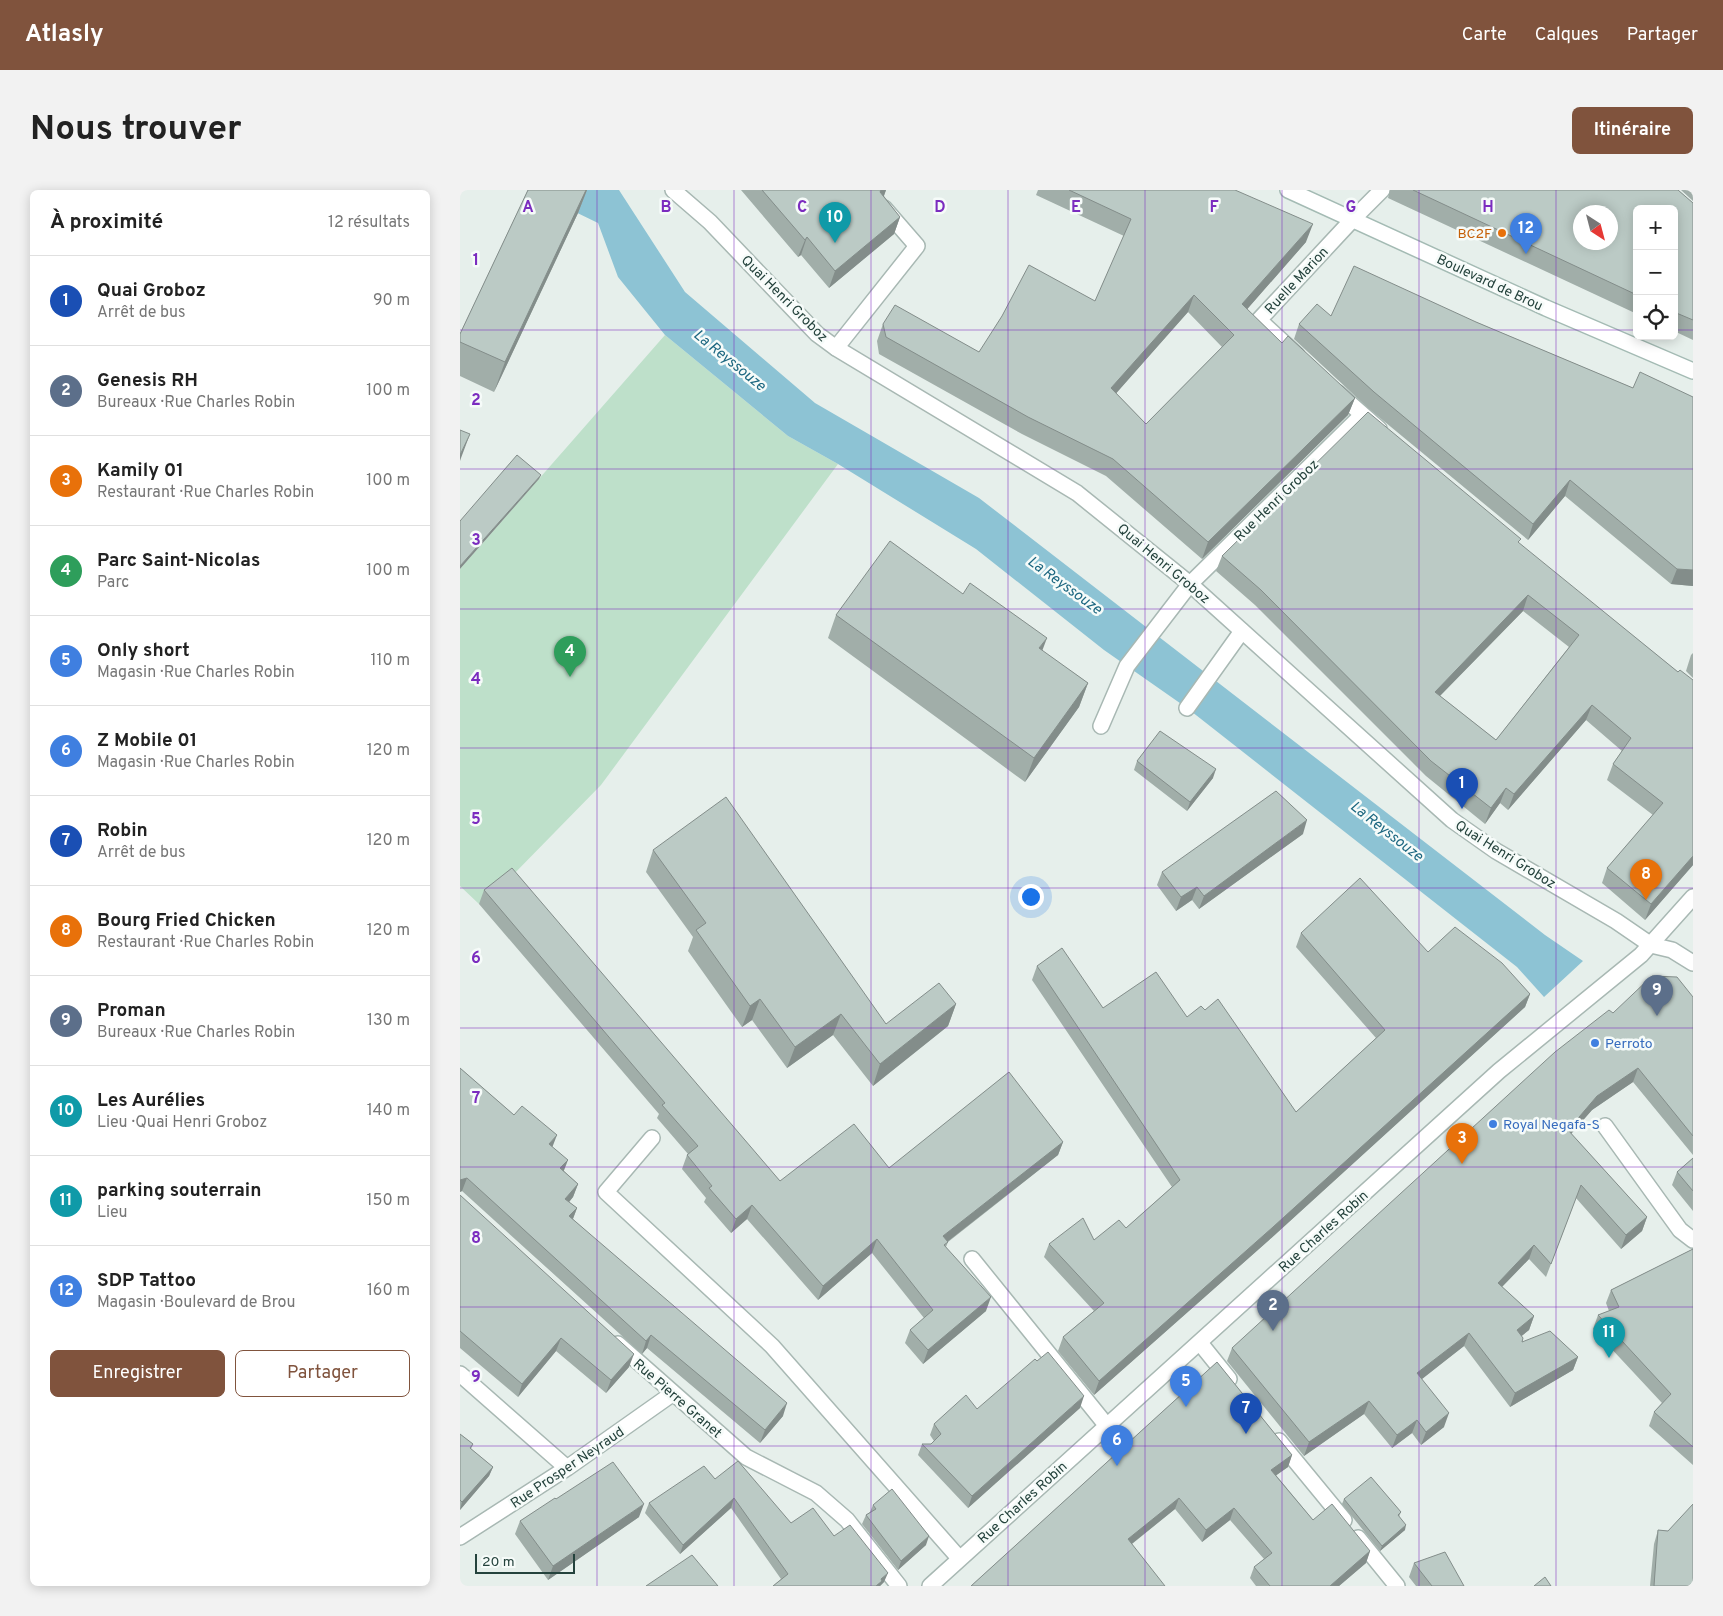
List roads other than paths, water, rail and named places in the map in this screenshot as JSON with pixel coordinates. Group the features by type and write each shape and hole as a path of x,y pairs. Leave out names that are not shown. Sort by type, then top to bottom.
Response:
{"street":[{"name":"Quai Henri Groboz","path":"673,190 710,222 817,334 836,348 1078,493 1190,584 1452,820 1496,851 1616,921 1651,945 1672,950 1693,963"},
{"name":"Boulevard de Brou","path":"1288,190 1546,308 1693,371"},
{"path":"1353,219 1382,190"},
{"path":"836,348 917,246 883,207"},
{"name":"Ruelle Marion","path":"1307,364 1259,320 1353,219"},
{"path":"1328,383 1393,441"},
{"name":"Rue Henri Groboz","path":"1102,726 1126,666 1190,584 1362,415"},
{"path":"1187,708 1242,631"},
{"name":"Rue Charles Robin","path":"930,1586 1500,1071 1614,979 1651,945 1693,897"},
{"path":"1605,1126 1680,1230 1693,1240"},
{"path":"652,1138 606,1192 772,1346 959,1558"},
{"path":"972,1259 1107,1426"},
{"name":"Rue Pierre Granet","path":"606,1334 672,1394 746,1457 816,1494 847,1520 899,1586"},
{"path":"1200,1343 1241,1393"},
{"path":"460,1374 567,1468"},
{"name":"Rue Prosper Neyraud","path":"460,1537 567,1468 672,1394"},
{"path":"1270,1430 1397,1586"}],"water":[{"name":"La Reyssouze","path":"530,190 619,190 685,292 815,403 979,498 1545,935 1583,961 1544,997 1517,967 1187,708 1104,650 976,549 838,464 788,436 665,335 618,277 598,223"}],"place":[{"name":"BC2F","path":"1502,233"},
{"name":"Les Aurélies","path":"835,243"},
{"name":"SDP Tattoo","path":"1526,254"},
{"name":"Parc Saint-Nicolas","path":"570,677"},
{"name":"Quai Groboz","path":"1462,809"},
{"name":"Bourg Fried Chicken","path":"1646,900"},
{"name":"Proman","path":"1657,1016"},
{"name":"Perroto","path":"1595,1043"},
{"name":"Royal Negafa-S","path":"1493,1124"},
{"name":"Kamily 01","path":"1462,1164"},
{"name":"Genesis RH","path":"1273,1331"},
{"name":"parking souterrain","path":"1609,1358"},
{"name":"Only short","path":"1186,1407"},
{"name":"Robin","path":"1246,1434"},
{"name":"Z Mobile 01","path":"1117,1466"}]}
